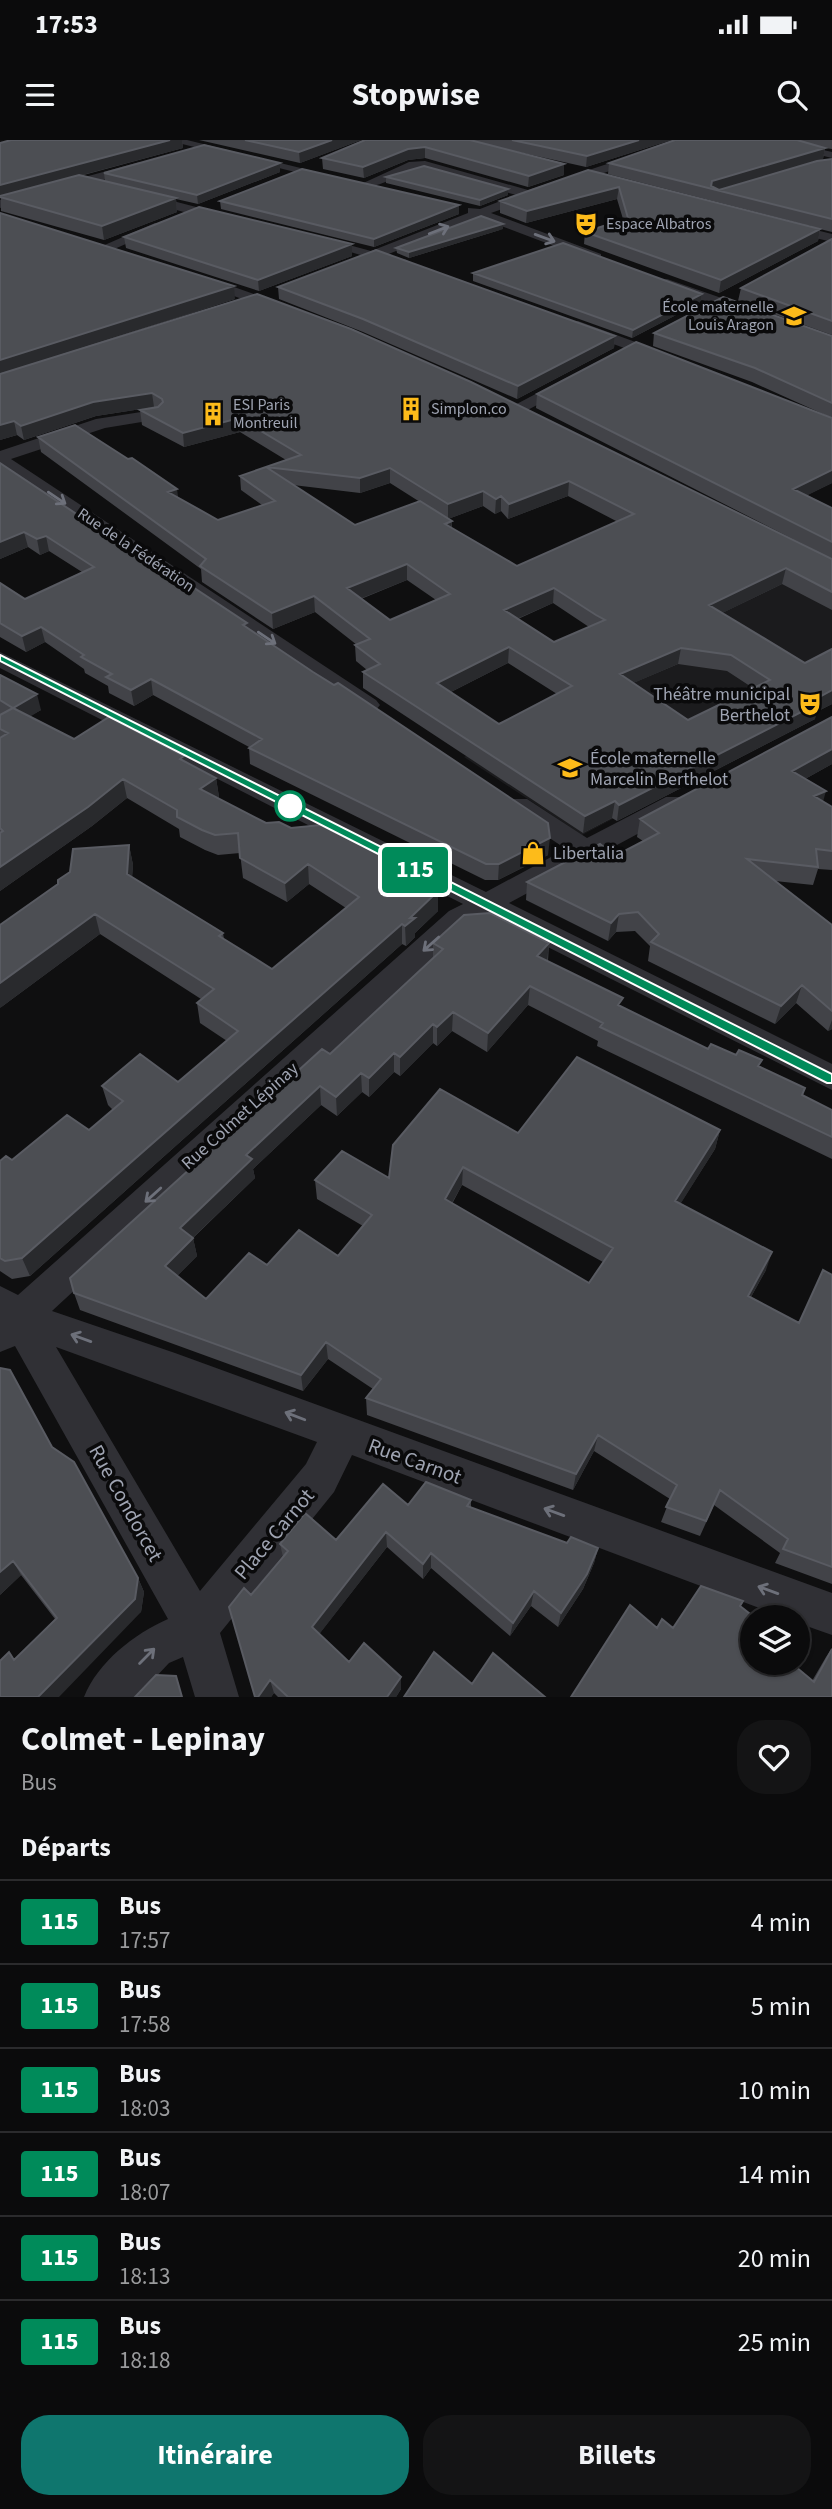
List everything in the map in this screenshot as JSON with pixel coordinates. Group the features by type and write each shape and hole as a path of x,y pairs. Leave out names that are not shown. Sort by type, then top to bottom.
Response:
{"street":[{"path":"172,140 390,191"},
{"path":"173,157 234,140"},
{"path":"342,267 586,174 691,140"},
{"path":"763,140 832,155"},
{"path":"634,143 661,150"},
{"path":"0,204 159,160"},
{"path":"274,181 319,163"},
{"path":"813,166 832,164"},
{"path":"366,186 413,165 425,165 530,195"},
{"path":"555,167 606,180"},
{"path":"81,182 106,188"},
{"path":"130,194 242,223"},
{"path":"107,247 215,204"},
{"path":"463,209 616,264"},
{"path":"769,222 828,243"},
{"path":"305,238 375,254 421,270"},
{"path":"87,241 133,256"},
{"path":"185,274 304,317"},
{"path":"655,278 770,320"},
{"path":"696,314 742,290"},
{"path":"235,307 280,291"},
{"path":"559,319 684,365"},
{"path":"612,359 659,334"},
{"path":"542,420 512,406 588,371"},
{"path":"0,459 102,423 154,415"},
{"name":"Rue de la Fédération","path":"0,459 388,718"},
{"path":"0,659 832,1078"},
{"name":"Rue Colmet Lépinay","path":"6,1318 459,918 699,790"},
{"path":"503,795 586,850"},
{"name":"Rue Carnot","path":"6,1318 342,1434 832,1614"},
{"name":"Rue Condorcet","path":"6,1318 197,1628 217,1697"},
{"name":"Place Carnot","path":"197,1628 320,1478 342,1434"},
{"path":"106,1697 154,1648 197,1628"}],"shaded area":[{"path":"805,569 832,584 832,704 582,835 464,757 650,657 635,648"}],"building":[{"path":"11,140 170,140 0,185 0,143"},
{"path":"245,140 332,140 299,152"},
{"path":"365,140 470,140 564,164 529,176 425,147 408,149 363,167 322,158"},
{"path":"512,140 639,140 587,156"},
{"path":"675,140 797,140 825,148 712,181 711,186 719,190 832,159 832,219 609,163"},
{"path":"204,145 280,163 197,195 104,173"},
{"path":"424,166 508,189 480,200 386,177"},
{"path":"302,169 459,205 374,239 220,201"},
{"path":"588,170 820,229 721,280 585,232 628,218 619,187 527,211 500,201"},
{"path":"79,175 176,198 102,226 0,197"},
{"path":"199,207 352,244 258,280 124,237"},
{"path":"0,213 234,286 0,360"},
{"path":"481,216 503,224 409,252 396,248"},
{"path":"832,239 832,321 741,288"},
{"path":"563,243 702,294 633,330 473,273"},
{"path":"376,250 615,336 518,386 363,319 278,287"},
{"path":"257,294 351,329 471,382 832,559 832,592 786,568 709,605 805,663 832,649 832,690 814,700 819,703 619,805 615,801 585,816 363,672 380,664 355,645 370,639 314,596 272,613 200,566 206,559 38,437 75,425 128,459 132,458 177,489 168,492 218,520 275,501 240,476 266,467 301,455 239,418 183,433 140,410 158,407 163,402 152,393 93,402 21,426 14,421 0,425 0,374","holes":["266,467 360,478 390,468 448,504 483,491 496,499 501,496 509,504 569,481 634,514 517,566 445,524 452,521 420,501 355,525","407,564 450,594 390,620 347,588","554,588 596,615 605,620 554,642 504,610","509,647 572,686 499,724 437,683","681,648 731,655 770,680 688,720 620,674"]},
{"path":"723,297 832,336 832,403 755,368 654,333"},
{"path":"636,342 832,418 832,470 793,489 832,508 832,542 537,394"},
{"path":"0,463 186,587 188,584 247,623 243,625 313,672 334,685 338,683 548,823 550,838 499,864 486,864 249,748 262,739 151,679 131,690 106,677 112,674 81,657 84,655 41,627 22,636 0,623 0,583 25,599 94,567 46,536 37,539 24,532 0,542"},
{"path":"0,675 37,694 13,708 0,700"},
{"path":"13,708 74,739 109,717 184,756 180,759 216,778 200,789 266,823 279,822 291,828 321,825 415,873 438,891 410,918 415,918 405,926 402,924 22,1258 5,1261 0,1258 0,1161 6,1156 12,1160 67,1115 89,1130 123,1101 102,1086 140,1054 178,1082 238,1031 197,1003 214,989 95,914 0,983 0,925 58,884 58,880 70,872 73,849 129,845 127,874 223,933 219,936 272,969 359,897 308,864 285,883 240,858 238,833 215,835 202,830 177,817 177,810 123,779 88,807 0,867 0,833 3,831 0,828 0,738 8,733 0,729 0,715"},
{"path":"832,717 832,749 792,771 826,791 814,796 832,807 832,851 816,849 818,867 747,859 832,925 832,1011 802,985 781,1006 651,942 659,934 638,912 619,914 611,923 527,882 600,844 615,856 659,833 640,819"},
{"path":"490,913 549,943 537,956 623,998 618,1005 708,1049 711,1044 736,1055 739,1050 762,1060 758,1066 805,1088 802,1095 832,1110 832,1137 600,1027 603,1023 530,986 488,1033 453,1012 437,1027 433,1024 400,1057 394,1053 369,1078 361,1073 336,1097 320,1086 246,1155 252,1159 180,1228 193,1238 165,1266 206,1299 249,1253 267,1265 299,1230 338,1256 372,1215 315,1180 342,1151 389,1178 393,1145 440,1089 518,1133 577,1057 720,1130 675,1201 772,1252 748,1296 799,1323 823,1270 832,1275 832,1567 783,1549 788,1539 720,1490 706,1521 666,1507 677,1485 598,1435 576,1474 366,1398 381,1379 326,1342 301,1375 74,1293 70,1278 322,1049 330,1054 443,949 433,943 464,915","holes":["463,1167 613,1248 589,1283 445,1199"]},
{"path":"0,1368 10,1370 52,1447 74,1462 138,1578 135,1599 38,1697 0,1697 0,1661 9,1652 14,1660 57,1618 13,1561 0,1572"},
{"path":"426,1482 471,1500 467,1506 567,1543 571,1537 598,1548 587,1574 561,1613 534,1591 513,1623 431,1553 423,1564 386,1532 312,1627 349,1662 364,1643 401,1677 387,1697 288,1697 270,1680 258,1697 255,1697 229,1607 244,1588 251,1595 288,1551 280,1544 305,1513 336,1540 383,1484 408,1505"},
{"path":"701,1586 743,1601 740,1605 740,1675 806,1675 814,1682 832,1649 832,1697 571,1697 630,1605 657,1628 662,1619 673,1628"},
{"path":"434,1652 472,1684 493,1653 545,1697 404,1697"},
{"path":"156,1675 176,1676 182,1697 135,1697"}],"bus line":[{"name":"115","path":"0,659 832,1078"}],"place":[{"name":"Espace Albatros","path":"586,224"},
{"name":"École maternelle Louis Aragon","path":"794,316"},
{"name":"Simplon.co","path":"411,409"},
{"name":"ESI Paris Montreuil","path":"213,414"},
{"name":"Théâtre municipal Berthelot","path":"810,704"},
{"name":"École maternelle Marcelin Berthelot","path":"570,768"},
{"name":"Libertalia","path":"533,853"}]}
